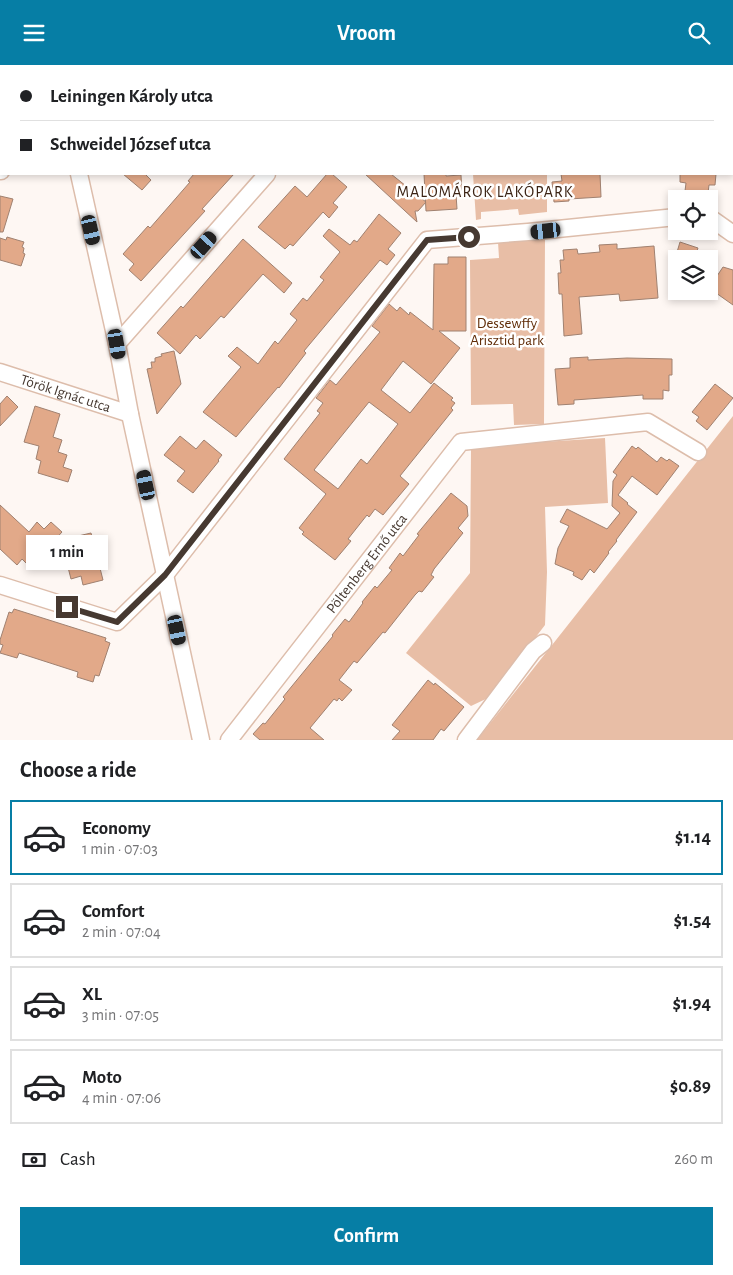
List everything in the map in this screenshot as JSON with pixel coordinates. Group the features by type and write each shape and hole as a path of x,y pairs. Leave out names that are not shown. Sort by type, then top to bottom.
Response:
{"street":[{"path":"78,175 117,344 130,414 200,740"},
{"path":"117,344 266,175"},
{"path":"0,585 117,622 165,575 427,240 668,218"},
{"path":"718,223 733,234"},
{"name":"Török Ignác utca","path":"0,372 130,414"},
{"name":"Pöltenberg Ernő utca","path":"229,740 461,442 648,422 698,452"},
{"path":"466,740 533,651 543,643"}],"green space":[{"path":"473,175 547,175 547,212 519,215 518,209 481,212 481,219 476,220"},
{"name":"Dessewffy Arisztid park","path":"545,239 544,424 514,425 513,404 471,405 470,260 499,258 498,242"},
{"path":"733,416 733,740 477,740"},
{"path":"605,438 608,503 545,507 547,572 545,625 490,697 471,706 406,653 470,573 471,449"}],"building":[{"path":"124,175 146,175 151,180 142,190"},
{"path":"193,175 233,175 202,209 205,211 141,281 129,270 134,264 123,254 148,226 150,228 190,182 188,181"},
{"path":"326,175 333,175 347,187 333,203 338,207 329,218 323,212 293,246 290,244 285,249 258,227 295,186 307,197"},
{"path":"366,175 392,175 426,202 418,211 415,211 417,222"},
{"path":"424,175 461,175 462,194 456,194 457,209 426,211"},
{"path":"561,175 600,175 601,197 554,202 552,182 562,181"},
{"path":"680,175 716,175 715,185 709,185 708,190 685,190 686,183 680,182"},
{"path":"0,196 13,199 3,232 0,232"},
{"path":"379,214 401,233 388,249 395,255 387,265 380,260 304,351 306,353 279,388 236,437 203,412 241,367 228,356 237,347 258,364 275,341 278,344 297,320 290,314 303,298 307,301 324,280 320,277 340,252 323,236 329,229 350,245 354,240 357,242"},
{"path":"7,237 24,242 22,247 25,254 21,266 0,260 0,238 6,240"},
{"path":"243,239 292,283 284,293 263,274 224,318 221,316 200,339 196,335 180,354 157,333 181,306 183,308"},
{"path":"680,242 698,248 697,250 678,250"},
{"path":"617,244 617,249 654,246 658,298 620,301 619,294 579,297 582,334 564,336 562,294 559,294 558,273 561,273 560,260 564,260 563,250 577,249 578,254 600,252 599,245"},
{"path":"448,257 466,257 466,331 439,331 460,348 431,384 403,361 381,390 410,413 434,383 453,398 451,400 455,403 451,408 453,410 400,476 409,484 383,515 375,509 369,517 367,515 348,539 351,541 335,560 302,534 304,532 299,528 326,494 284,459 320,413 317,411 323,403 316,398 330,380 336,385 380,332 372,326 389,304 397,311 400,307 409,315 410,312 433,330 434,264 448,264","holes":["369,402 398,424 367,464 361,459 338,489 314,470"]},
{"path":"723,267 733,270 733,305 718,294 718,274"},
{"path":"174,351 181,384 157,414 147,369 152,368 151,362 155,362 155,358 162,356 161,354"},
{"path":"588,357 588,360 627,358 672,359 669,391 663,390 663,399 643,399 643,395 574,400 574,404 558,405 555,369 570,368 570,358"},
{"path":"715,384 733,398 707,430 696,421 699,417 692,412"},
{"path":"7,396 18,407 0,426 0,404"},
{"path":"35,406 60,414 53,437 62,440 58,452 67,455 63,467 72,470 68,482 38,473 41,461 36,459 39,446 24,442"},
{"path":"180,436 196,449 204,440 222,455 193,493 177,481 185,471 164,455"},
{"path":"632,446 636,449 638,447 657,462 661,457 667,461 669,459 679,466 657,495 632,476 618,495 637,512 594,573 590,569 582,580 573,575 574,572 555,564 558,548 569,526 560,522 567,509 607,529 620,513 612,506 613,481 617,475 613,472"},
{"path":"451,493 467,506 468,516 458,528 463,533 434,569 431,575 434,577 422,592 419,591 415,595 385,633 383,632 357,663 354,661 339,680 352,690 342,701 339,698 337,701 334,699 310,728 324,740 260,740 253,734 263,723 265,724 285,699 283,697 345,619 349,622 375,586 377,588 392,570 389,568 400,553 403,556 419,535 417,534"},
{"path":"0,505 29,532 37,522 44,529 51,522 62,532 30,567 22,559 17,565 0,549"},
{"path":"91,533 103,580 83,585 81,576 71,579 61,540"},
{"path":"14,609 106,638 105,641 110,643 99,676 95,675 93,682 77,677 78,672 19,653 17,658 0,653 3,645 0,644 0,640 9,612 12,613"},
{"path":"428,680 434,685 435,683 464,707 444,731 441,729 433,740 392,740 400,731 392,725"}],"district":[{"name":"MALOMÁROK LAKÓPARK","path":"485,191"}],"route":[{"path":"67,607 117,622 165,575 427,240 469,237"}]}
